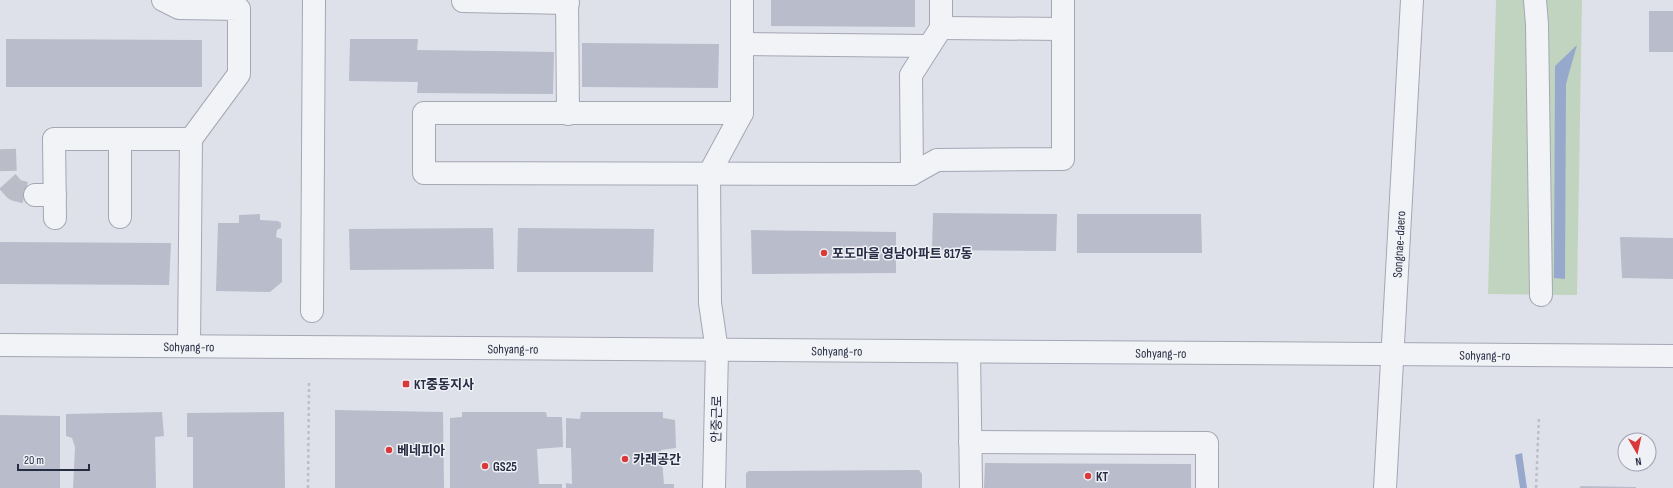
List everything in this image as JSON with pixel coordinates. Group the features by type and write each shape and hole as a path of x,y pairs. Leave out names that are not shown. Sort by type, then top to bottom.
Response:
{"street":[{"path":"163,0 179,8 238,9 239,74 191,139 189,346"},
{"path":"312,311 314,0"},
{"path":"464,0 463,1 568,2 568,114"},
{"path":"709,174 742,113 742,0"},
{"path":"912,174 911,75 941,28 941,0"},
{"path":"742,113 424,113 424,173 912,174 936,160 1062,159 1063,0"},
{"name":"Songnae-daero","path":"1385,488 1412,0"},
{"path":"1535,0 1537,24 1541,295"},
{"path":"941,28 1063,29"},
{"path":"742,44 929,46"},
{"path":"55,218 45,195 54,139 191,139"},
{"path":"120,139 120,217"},
{"name":"안중근로","path":"709,174 710,303 717,350 714,488"},
{"name":"Sohyang-ro","path":"0,345 1673,356"},
{"path":"969,352 971,488"},
{"path":"970,442 1207,443 1207,488"}],"path":[{"path":"308,488 309,382"},
{"path":"1536,488 1539,416"}],"green space":[{"path":"1496,0 1582,0 1577,295 1488,294"}],"water":[{"path":"1577,45 1566,84 1565,279 1554,278 1555,66"},
{"path":"1522,453 1527,488 1520,488 1515,455"}],"building":[{"path":"771,0 915,0 915,27 771,26"},
{"path":"1649,11 1673,11 1673,52 1649,52"},
{"path":"6,39 202,40 202,87 6,87"},
{"path":"350,39 418,39 417,50 554,52 553,94 417,93 418,82 349,81"},
{"path":"582,43 719,44 718,88 582,87"},
{"path":"933,213 1057,214 1056,251 932,250"},
{"path":"260,214 260,220 278,221 281,223 281,228 277,230 276,237 282,239 282,282 270,292 216,291 218,223 239,223 239,215"},
{"path":"1077,214 1201,214 1202,253 1077,253"},
{"path":"493,228 494,269 350,270 349,229"},
{"path":"518,228 654,229 653,272 517,272"},
{"name":"포도마을 영남아파트 817동","path":"751,230 896,232 896,273 752,274"},
{"path":"1620,237 1673,238 1673,279 1622,278"},
{"path":"0,242 171,243 169,285 0,284"},
{"name":"베네피아","path":"335,410 443,412 444,488 335,488"},
{"path":"162,412 164,436 155,437 156,488 73,488 75,447 72,438 66,436 66,414"},
{"path":"284,412 285,488 193,488 193,437 187,437 187,413"},
{"path":"462,412 546,412 547,417 562,417 563,447 537,449 539,484 562,484 562,488 450,488 450,418 462,417"},
{"path":"581,412 663,412 663,418 675,420 676,448 661,450 664,484 674,484 674,488 566,488 566,483 572,484 571,448 566,448 566,418 580,419"},
{"path":"0,415 60,416 60,488 0,488"},
{"name":"KT","path":"985,463 1191,464 1191,488 984,488"},
{"path":"919,470 922,474 922,488 746,488 746,473 749,471"},
{"path":"1581,486 1636,487 1636,488 1579,488"}],"tunnel":[{"path":"5,149 6,180 15,190 35,195"}],"place":[{"name":"포도마을 영남아파트 817동","path":"824,253"},
{"name":"KT중동지사","path":"406,384"},
{"name":"베네피아","path":"389,450"},
{"name":"카레공간","path":"625,459"},
{"name":"GS25","path":"485,466"},
{"name":"KT","path":"1088,476"}]}
